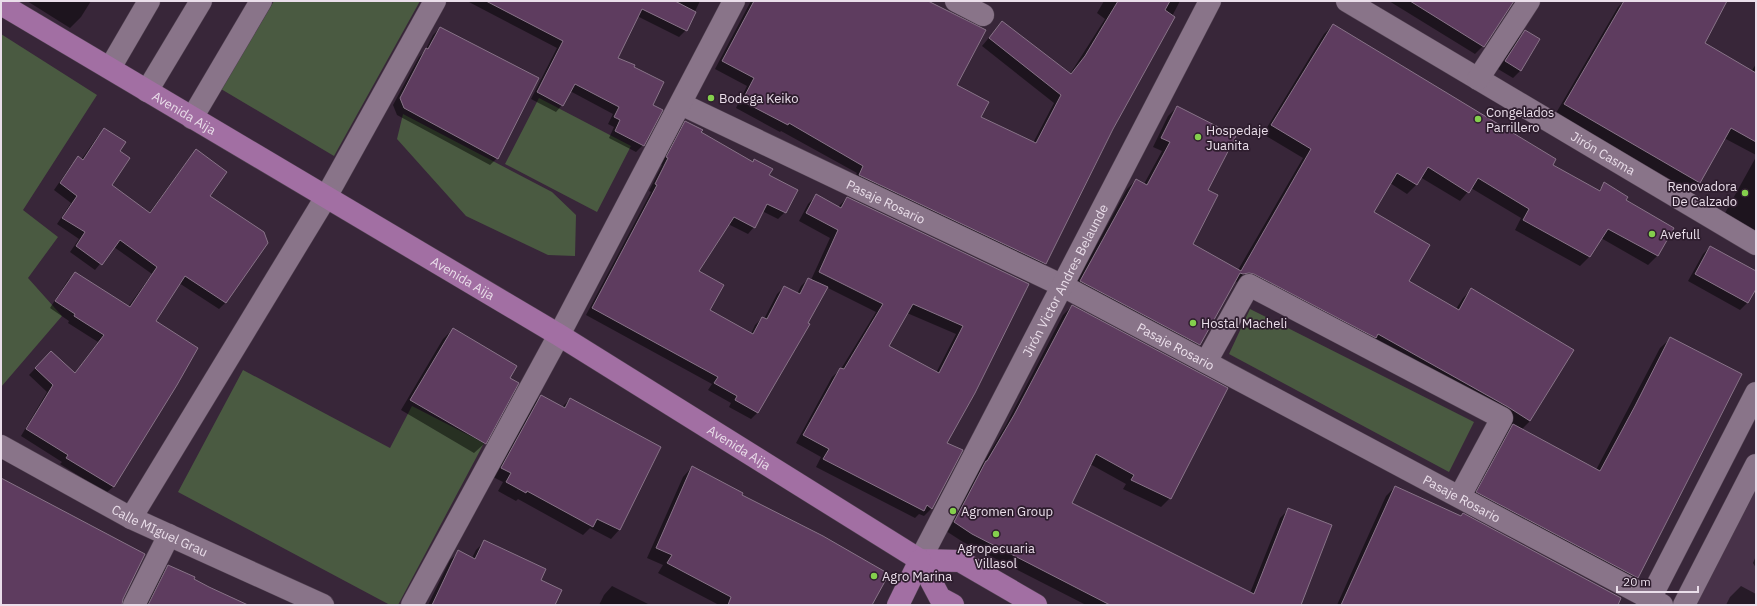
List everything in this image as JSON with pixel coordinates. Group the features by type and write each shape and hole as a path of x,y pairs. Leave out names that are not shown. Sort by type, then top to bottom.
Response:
{"main road":[{"name":"Avenida Aija","path":"1,4 559,335 920,560"},
{"path":"898,605 920,560"},
{"path":"920,560 940,598 953,605"},
{"path":"920,560 960,561 1036,605"}],"street":[{"path":"110,68 149,1"},
{"path":"147,91 201,1"},
{"path":"192,118 261,1"},
{"path":"132,518 326,197 435,1"},
{"path":"412,605 559,335 734,1"},
{"path":"956,1 983,15"},
{"name":"Jirón Victor Andres Belaunde","path":"920,560 1210,1"},
{"name":"Jirón Casma","path":"1347,1 1756,244"},
{"path":"1478,79 1529,1"},
{"name":"Pasaje Rosario","path":"681,104 1062,285 1460,496 1653,603"},
{"path":"1206,362 1249,285 1502,418 1460,496"},
{"path":"1653,603 1756,393"},
{"name":"Calle MIguel Grau","path":"1,446 132,518 315,603"},
{"path":"1684,605 1756,465"},
{"path":"134,605 169,535"}],"shaded area":[{"path":"1756,490 1756,605 1695,605"}],"green space":[{"path":"274,1 420,1 334,156 221,89"},
{"path":"1,34 97,95 23,210 58,237 28,278 62,316 1,387"},
{"path":"539,98 631,146 597,212 505,164"},
{"path":"403,114 552,192 576,215 575,256 548,255 466,216 397,139"},
{"path":"1250,309 1474,422 1449,472 1229,354"},
{"path":"243,370 390,448 412,406 484,443 398,605 390,605 178,492"}],"building":[{"path":"486,1 675,1 696,12 687,31 642,9 618,58 635,65 634,67 664,82 653,105 663,110 644,146 615,131 620,120 614,117 619,107 575,84 563,106 537,92 563,41"},
{"path":"754,1 928,1 986,30 957,85 989,102 981,117 1036,143 1061,95 989,38 1002,21 1071,74 1085,56 1118,1 1170,1 1165,10 1175,17 1113,129 1046,264 859,175 863,166 789,123 788,125 742,101 754,78 722,61"},
{"path":"1410,1 1514,1 1484,47"},
{"path":"1624,1 1727,1 1705,43 1756,73 1756,142 1731,128 1700,183 1564,104"},
{"path":"1333,24 1556,159 1553,165 1600,191 1604,182 1628,197 1626,200 1674,228 1658,256 1608,229 1590,257 1523,220 1529,209 1478,178 1469,193 1428,167 1417,185 1397,173 1374,212 1430,245 1409,281 1459,310 1471,288 1574,350 1530,421 1508,407 1378,334 1376,338 1254,274 1240,273 1200,345 1080,281 1136,179 1147,185 1170,142 1161,138 1177,106 1236,136 1208,190 1218,195 1193,244 1241,271 1311,149 1271,125"},
{"path":"440,27 539,78 498,159 404,108 400,98 426,48 428,49"},
{"path":"1525,30 1540,39 1521,71 1505,61"},
{"path":"685,121 703,130 701,132 753,162 754,159 773,169 769,175 798,190 786,213 767,204 755,228 734,217 699,271 724,285 710,310 753,334 762,317 767,319 784,286 800,294 808,278 828,287 808,323 810,324 758,413 735,400 737,396 714,383 718,377 592,308 657,185 655,184 668,158 666,157"},
{"path":"104,128 126,142 120,151 130,158 112,185 150,213 196,149 227,172 210,196 264,232 268,243 226,303 185,276 156,321 198,348 114,487 66,458 68,455 26,429 53,385 35,368 51,351 75,373 104,335 74,316 75,314 55,301 75,272 130,307 157,267 120,240 102,265 76,246 85,232 62,218 77,196 60,183 78,156 83,160"},
{"path":"816,194 841,208 847,197 1029,284 975,393 947,443 963,450 932,509 927,505 924,511 823,459 829,449 803,435 840,368 844,369 883,304 819,272 838,230 806,213","holes":["913,304 963,326 939,373 889,346"]},
{"path":"1710,246 1756,271 1756,289 1748,303 1695,274"},
{"path":"1072,305 1228,388 1171,499 1131,480 1134,475 1096,454 1072,503 1254,594 1288,508 1332,525 1301,605 1110,605 972,534 954,522 986,461 1014,415"},
{"path":"453,328 517,366 510,378 519,383 486,444 410,400"},
{"path":"1670,337 1742,374 1638,578 1476,492 1513,424 1600,471"},
{"path":"541,395 565,408 570,398 661,447 620,530 597,519 593,527 527,491 526,493 506,482 511,473 501,468"},
{"path":"692,466 743,493 742,495 823,536 889,574 872,605 728,605 731,597 667,563 672,555 656,548"},
{"path":"1,478 145,554 123,599 122,605 1,605"},
{"path":"1395,486 1461,516 1463,513 1621,598 1618,605 1341,605"},
{"path":"484,540 546,569 541,580 562,590 555,605 432,605 458,550 475,559"},
{"path":"168,565 195,577 194,579 209,587 248,605 148,605"}],"place":[{"name":"Bodega Keiko","path":"711,98"},
{"name":"Congelados Parrillero","path":"1478,119"},
{"name":"Hospedaje Juanita","path":"1198,137"},
{"name":"Renovadora De Calzado","path":"1745,193"},
{"name":"Avefull","path":"1652,234"},
{"name":"Hostal Macheli","path":"1193,323"},
{"name":"Agromen Group","path":"953,511"},
{"name":"Agropecuaria Villasol","path":"996,534"},
{"name":"Agro Marina","path":"874,576"}]}
